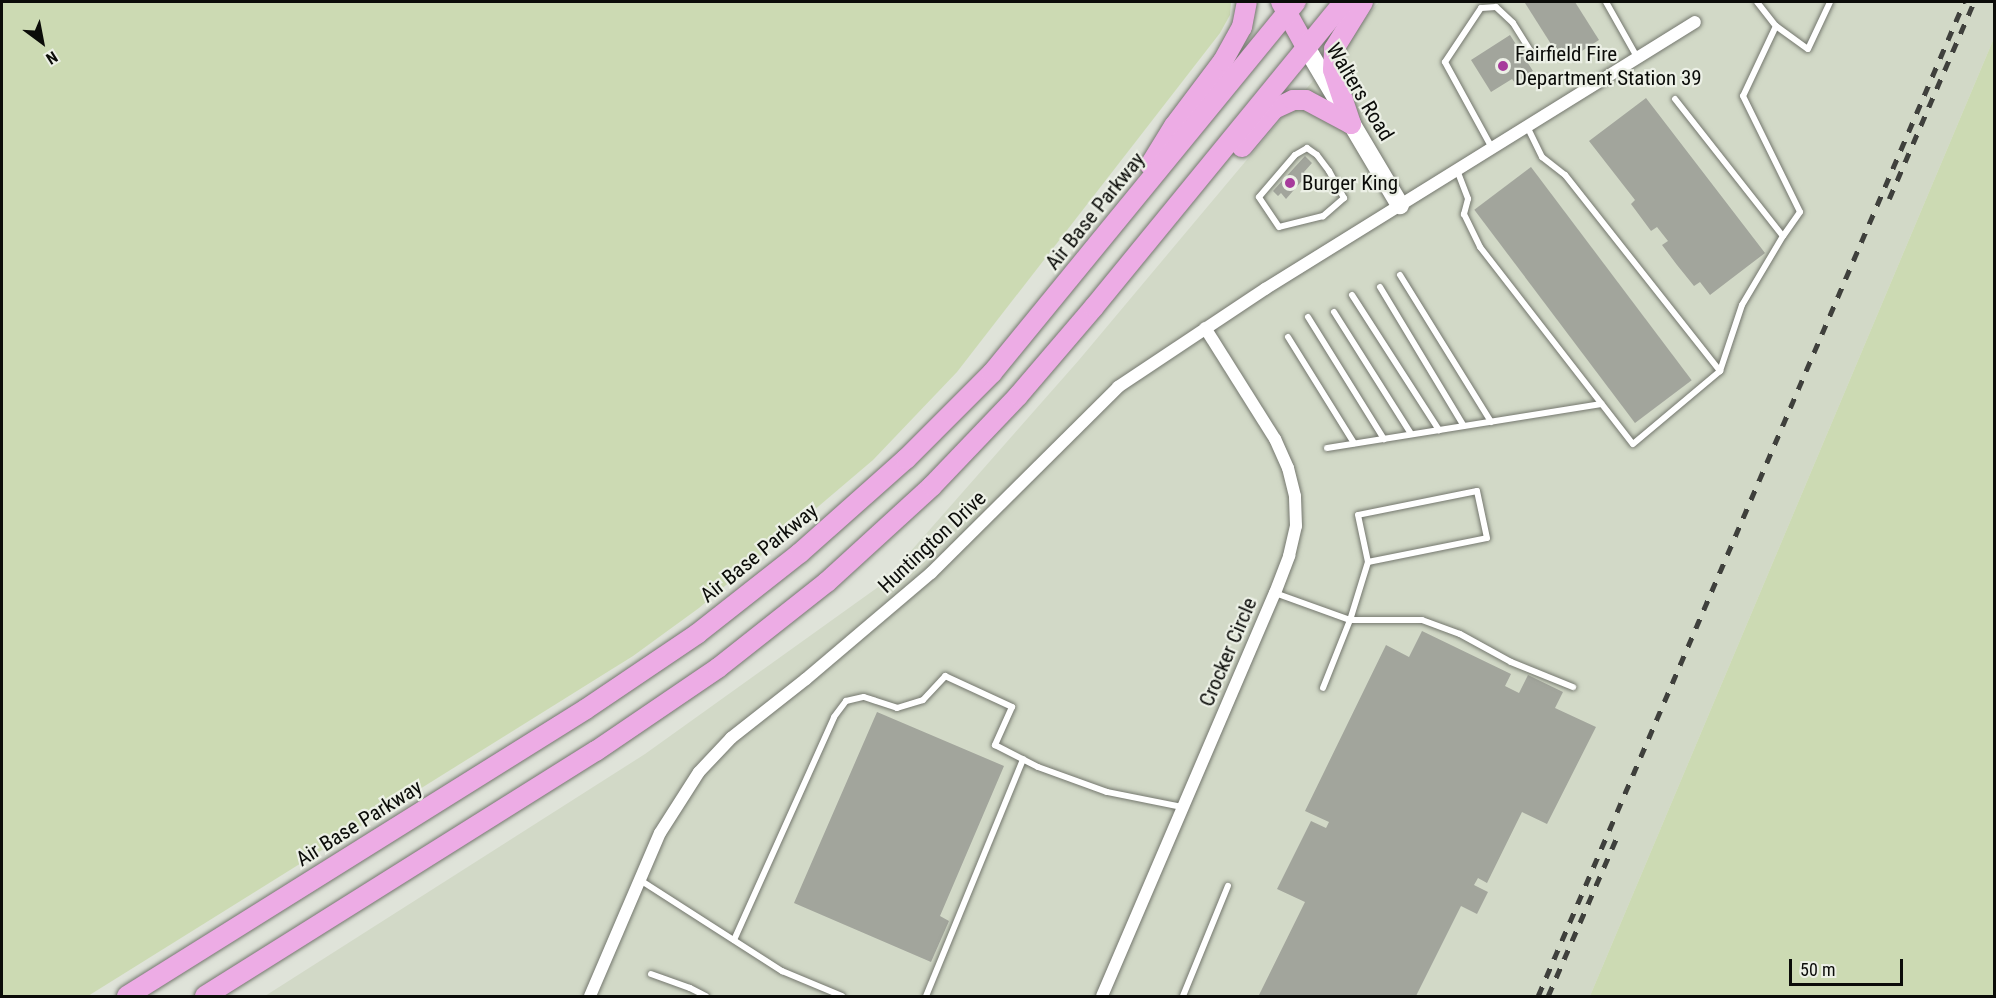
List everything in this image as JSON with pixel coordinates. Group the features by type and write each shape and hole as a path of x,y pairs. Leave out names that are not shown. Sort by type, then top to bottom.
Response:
{"main road":[{"path":"1099,246 1174,126 1223,61 1242,27 1247,2"},
{"path":"205,996 596,752 676,698 761,635 826,582 932,486 1018,396 1344,2"},
{"path":"1351,124 1333,70 1335,49 1363,2"},
{"name":"Air Base Parkway","path":"127,996 586,709 697,634 742,600 906,459 992,373 1099,246 1288,5"},
{"name":"Walters Road","path":"1288,5 1306,47"},
{"path":"1134,258 1206,189 1274,109 1282,103 1306,100 1351,124"}],"street":[{"name":"Huntington Drive","path":"590,996 660,833 699,772 731,738 806,679 931,573 1118,387 1205,328 1695,22"},
{"name":"Walters Road","path":"1306,47 1400,205"},
{"name":"Crocker Circle","path":"1102,996 1275,593 1289,556 1296,526 1294,496 1288,468 1275,439 1205,328"}],"lane":[{"path":"1606,2 1637,57"},
{"path":"1757,2 1776,26 1808,49 1830,2"},
{"path":"1492,148 1446,62 1481,8 1496,7 1513,22 1533,54"},
{"path":"1457,170 1468,199 1464,214 1480,247 1633,444 1720,371 1742,305 1800,212 1743,96 1776,26"},
{"path":"1675,99 1783,236"},
{"path":"1527,126 1542,157 1565,175 1720,371"},
{"path":"1307,148 1317,154 1344,198 1323,216 1278,227 1259,197 1295,155 1307,148"},
{"path":"1400,274 1491,422"},
{"path":"1380,287 1464,426"},
{"path":"1352,295 1438,430"},
{"path":"1334,312 1410,435"},
{"path":"1308,317 1384,439"},
{"path":"1288,338 1354,444"},
{"path":"1327,448 1602,404"},
{"path":"1323,688 1350,620 1368,562 1358,515 1477,490 1487,538 1368,562"},
{"path":"1275,593 1350,620 1422,620 1460,634 1511,662 1572,687"},
{"path":"734,940 834,717 846,701 864,697 897,708 923,700 945,676 1012,707 995,745 1023,759 1107,792 1182,807"},
{"path":"926,996 1023,759"},
{"path":"640,879 782,971 842,996"},
{"path":"1183,996 1228,886"},
{"path":"651,974 706,996"}],"shaded area":[{"path":"1379,2 1994,2 1994,38 1590,996 265,996 645,754 881,585 1079,360"}],"green space":[{"path":"2,2 1231,2 1230,15 1220,33 957,372 873,460 699,608 633,656 88,996 2,996"},
{"path":"1994,38 1994,996 1590,996"}],"building":[{"path":"1575,2 1599,40 1563,63 1525,3"},
{"path":"1510,35 1533,71 1515,83 1512,79 1491,92 1471,60"},
{"path":"1646,98 1765,253 1710,295 1700,282 1694,286 1677,265 1662,245 1668,241 1657,227 1651,231 1631,204 1635,200 1589,141"},
{"name":"Burger King","path":"1305,156 1312,163 1304,172 1307,175 1286,199 1281,193 1278,196 1273,191"},
{"path":"1531,167 1692,380 1635,423 1474,210"},
{"path":"1422,631 1511,674 1505,686 1519,693 1528,675 1563,692 1555,708 1596,727 1547,824 1522,812 1487,883 1478,878 1474,885 1488,892 1477,914 1461,906 1416,996 1259,995 1305,902 1277,889 1311,821 1326,828 1329,822 1305,811 1386,645 1409,657"},
{"path":"877,712 1004,766 940,916 949,921 931,962 794,903"}],"railway":[{"path":"1538,996 1964,2"},
{"path":"1889,199 1974,2"},
{"path":"1548,996 1616,839"}],"place":[{"name":"Fairfield Fire Department Station 39","path":"1503,66"},
{"name":"Burger King","path":"1290,183"}]}
